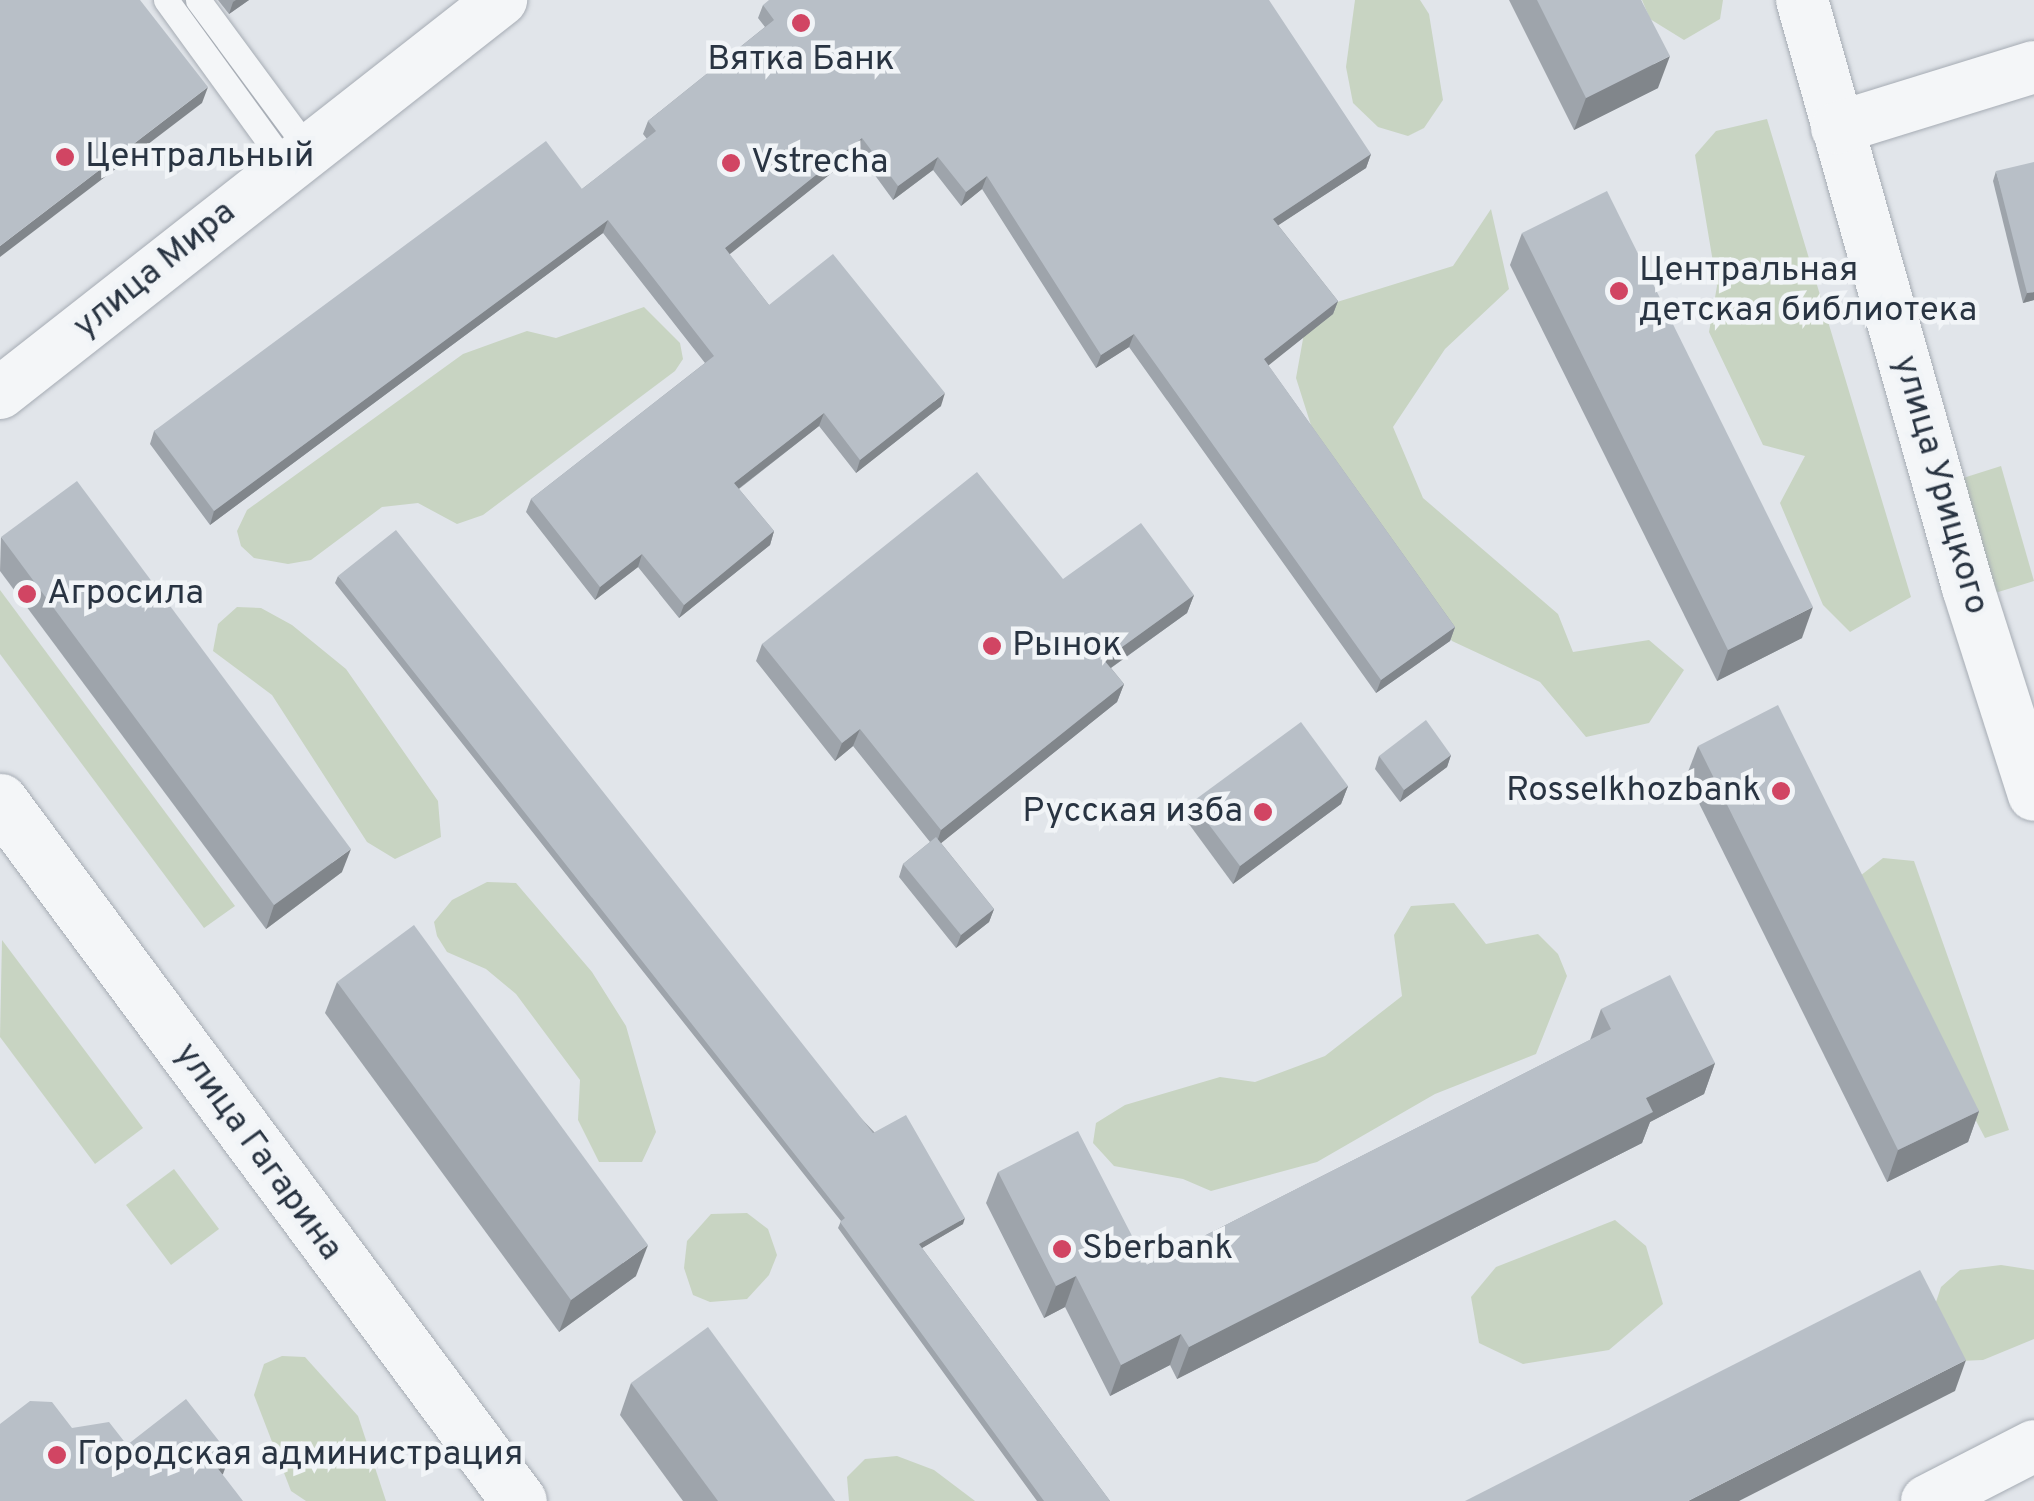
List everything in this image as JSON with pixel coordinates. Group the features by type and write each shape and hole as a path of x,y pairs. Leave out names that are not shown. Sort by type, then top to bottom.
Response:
{"street":[{"name":"улица Мира","path":"0,393 297,156 501,0"},
{"name":"улица Урицкого","path":"1802,0 2034,795"},
{"path":"1837,128 2034,67"},
{"name":"улица Гагарина","path":"0,801 519,1501"},
{"path":"1927,1501 2034,1446"}],"lane":[{"path":"166,0 297,156"},
{"path":"198,0 297,156"}],"green space":[{"path":"1355,0 1420,0 1429,14 1443,100 1424,128 1408,136 1378,127 1353,103 1346,67"},
{"path":"1642,0 1723,0 1720,19 1684,40 1650,19"},
{"path":"1767,119 1911,597 1850,632 1823,605 1780,503 1805,456 1763,445 1709,332 1717,286 1695,155 1716,131"},
{"path":"1491,209 1509,289 1445,349 1393,427 1423,498 1558,614 1573,652 1649,640 1684,670 1649,723 1586,737 1540,682 1452,641 1316,441 1296,378 1308,311 1453,266"},
{"path":"644,307 680,343 683,359 675,371 483,515 457,524 418,503 382,507 311,560 288,564 254,558 241,546 237,531 247,510 463,354 527,331 556,338"},
{"path":"2001,466 2034,581 1995,593 1960,479"},
{"path":"0,590 235,906 204,928 0,654"},
{"path":"237,607 261,608 292,625 346,669 438,801 441,837 395,859 367,842 272,695 213,651 218,624"},
{"path":"1883,858 1914,861 2009,1130 1985,1138 1858,894 1860,876"},
{"path":"487,882 516,883 592,972 626,1026 656,1132 642,1162 599,1162 578,1120 580,1080 516,994 486,969 447,952 437,936 434,922 452,900"},
{"path":"1454,903 1486,944 1538,934 1558,954 1567,976 1536,1054 1435,1094 1317,1162 1211,1191 1183,1179 1114,1166 1093,1143 1096,1123 1125,1105 1220,1077 1255,1082 1325,1056 1402,996 1394,935 1411,906"},
{"path":"2,940 143,1128 95,1164 0,1037"},
{"path":"174,1169 219,1229 171,1265 126,1205"},
{"path":"747,1213 768,1229 777,1255 769,1275 747,1299 710,1302 693,1295 684,1268 687,1241 711,1214"},
{"path":"1615,1220 1646,1246 1663,1304 1609,1350 1523,1364 1479,1343 1471,1297 1496,1267"},
{"path":"2001,1265 2034,1270 2034,1339 1983,1360 1960,1361 1934,1308 1941,1287 1960,1270"},
{"path":"282,1356 305,1357 358,1416 386,1501 306,1501 291,1491 254,1395 264,1364"},
{"path":"897,1456 934,1470 975,1501 849,1501 847,1477 865,1459"}],"building":[{"name":"Центральный","path":"0,0 140,0 208,87 0,246"},
{"path":"769,0 1269,0 1371,154 1273,219 1338,301 1264,359 1455,627 1381,680 1134,334 1101,355 987,176 966,192 938,157 898,186 862,138 725,248 769,305 833,254 945,393 860,460 824,413 734,483 774,531 684,605 642,554 600,587 531,499 714,356 608,220 214,511 154,431 546,141 582,189 656,131 648,121 774,20 763,5"},
{"path":"1537,0 1641,0 1670,56 1586,98"},
{"path":"2034,162 2034,292 2027,293 1996,171"},
{"path":"1607,191 1813,607 1728,650 1522,233"},
{"path":"977,472 1063,579 1141,523 1194,595 1104,660 1124,684 941,830 860,729 842,743 762,644"},
{"path":"77,481 351,849 274,905 1,537"},
{"path":"396,530 873,1133 906,1115 965,1218 919,1244 1110,1501 1044,1501 840,1222 845,1218 338,576"},
{"path":"1778,705 1979,1111 1898,1150 1698,746"},
{"path":"1426,720 1451,755 1404,790 1379,756"},
{"name":"Русская изба","path":"1301,722 1348,786 1240,866 1192,802"},
{"path":"936,837 994,909 961,935 903,864"},
{"path":"414,925 648,1245 571,1300 337,982"},
{"path":"1670,975 1715,1063 1646,1098 1653,1112 1189,1347 1181,1334 1121,1365 1076,1276 1056,1286 998,1172 1078,1131 1147,1265 1611,1029 1601,1009"},
{"path":"1920,1270 1966,1360 1688,1501 1465,1501"},
{"path":"708,1327 835,1501 718,1501 631,1383"},
{"name":"Городская администрация","path":"186,1399 230,1455 216,1466 243,1501 0,1501 0,1424 30,1401 52,1402 72,1428 109,1422 127,1445"}],"place":[{"name":"Вятка Банк","path":"801,23"},
{"name":"Центральный","path":"65,157"},
{"name":"Vstrecha","path":"731,163"},
{"name":"Центральная детская библиотека","path":"1619,291"},
{"name":"Агросила","path":"27,594"},
{"name":"Рынок","path":"992,646"},
{"name":"Rosselkhozbank","path":"1781,791"},
{"name":"Русская изба","path":"1263,812"},
{"name":"Sberbank","path":"1062,1249"},
{"name":"Городская администрация","path":"57,1455"}]}
